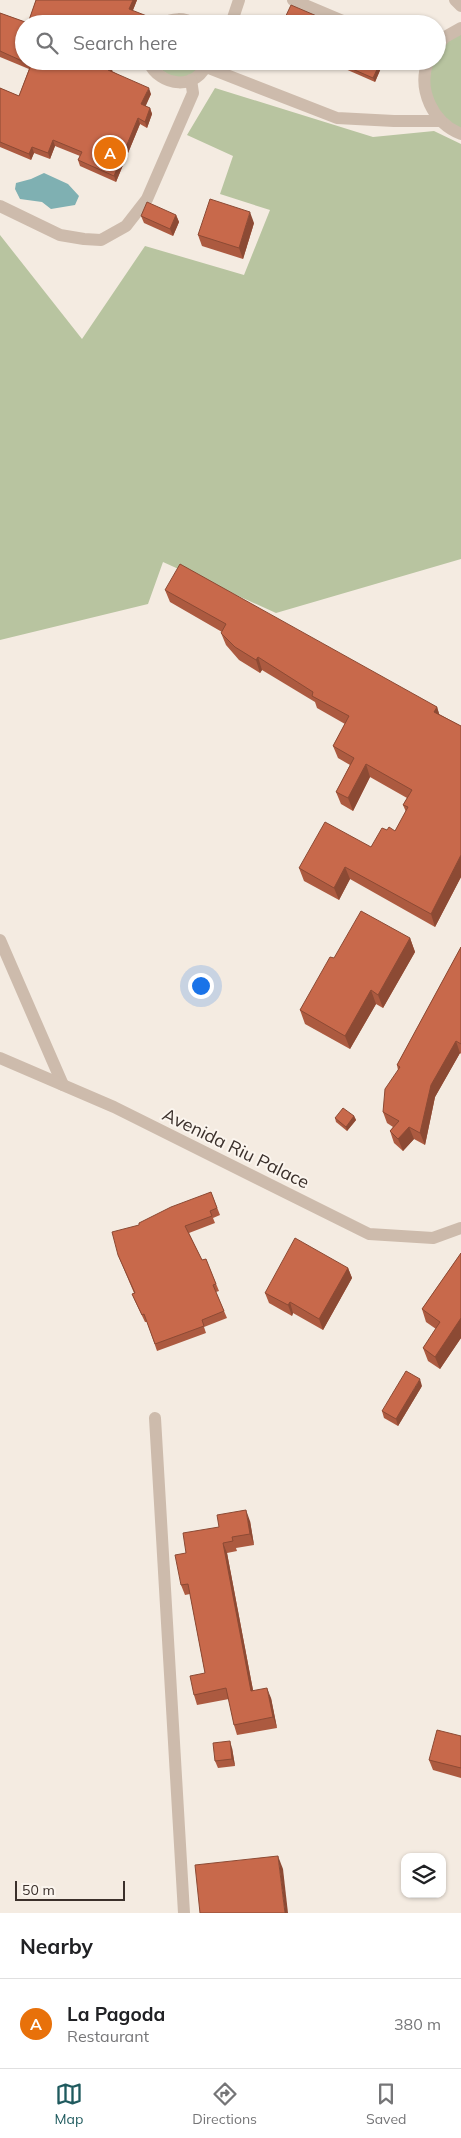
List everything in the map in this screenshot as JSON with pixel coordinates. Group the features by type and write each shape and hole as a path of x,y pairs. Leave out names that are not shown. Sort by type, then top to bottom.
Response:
{"street":[{"path":"234,15 239,0"},
{"path":"293,0 329,15"},
{"path":"455,0 461,6"},
{"path":"446,36 461,28"},
{"path":"153,70 162,78 171,82 181,83 191,80 206,70"},
{"path":"224,70 337,118 441,121"},
{"path":"426,70 424,88 430,106 441,121 461,134"},
{"path":"0,206 60,235 76,238 101,240 126,226 147,199 193,93 191,80"},
{"path":"0,940 62,1085"},
{"name":"Avenida Riu Palace","path":"0,1058 114,1108 369,1234 433,1238 461,1228"},
{"path":"155,1418 184,1913"}],"green space":[{"path":"461,28 461,134 430,106 428,70 446,70 446,39"},
{"path":"162,70 197,70 181,83"},
{"path":"215,88 373,137 434,131 461,144 461,559 276,613 163,562 148,604 0,640 0,235 82,339 145,246 244,275 270,210 220,194 233,156 187,135"}],"water":[{"path":"44,173 68,184 79,196 75,205 51,209 42,202 20,199 15,189 16,183"}],"building":[{"path":"36,0 133,0 129,9 144,15 31,15"},
{"path":"291,5 314,15 286,15"},
{"path":"0,13 15,18 15,58 0,51"},
{"path":"29,70 108,70 149,88 141,104 150,108 145,122 138,118 114,176 78,160 82,152 53,140 48,153 32,147 29,154 0,142 0,88 19,96"},
{"path":"355,70 377,70 373,78"},
{"path":"210,199 250,212 239,248 198,235"},
{"path":"147,202 176,215 170,229 141,216"},
{"path":"180,564 437,707 434,712 461,726 461,855 431,914 345,867 334,888 299,868 325,822 371,847 382,828 387,830 389,827 395,831 408,807 403,805 412,790 366,764 348,798 336,792 354,758 333,746 349,716 312,696 313,692 258,657 256,660 235,647 221,633 226,624 165,590"},
{"path":"361,911 410,938 378,995 371,990 345,1036 300,1010 330,957 334,958"},
{"path":"461,947 461,1044 456,1041 431,1085 420,1133 409,1127 398,1139 390,1131 399,1121 383,1112 385,1089 400,1067 397,1065"},
{"path":"343,1108 354,1116 346,1127 335,1118"},
{"path":"211,1192 217,1208 210,1211 212,1216 185,1226 202,1260 206,1259 216,1284 213,1285 224,1311 202,1320 204,1326 155,1344 144,1314 142,1315 132,1294 135,1293 118,1255 112,1232 139,1225 139,1223 171,1207"},
{"path":"295,1238 348,1268 319,1319 290,1302 288,1305 265,1293"},
{"path":"461,1253 461,1318 435,1357 423,1348 440,1322 422,1309"},
{"path":"406,1371 420,1379 396,1419 382,1411"},
{"path":"246,1510 250,1534 232,1537 233,1541 223,1543 251,1691 267,1688 273,1717 234,1725 226,1688 194,1695 190,1676 205,1673 188,1584 181,1585 175,1555 186,1553 183,1533 219,1527 217,1515"},
{"path":"437,1730 461,1736 461,1768 429,1760"},
{"path":"230,1741 232,1759 215,1761 213,1743"},
{"path":"278,1856 285,1913 200,1913 195,1865"}],"place":[{"name":"La Pagoda","path":"110,153"}]}
